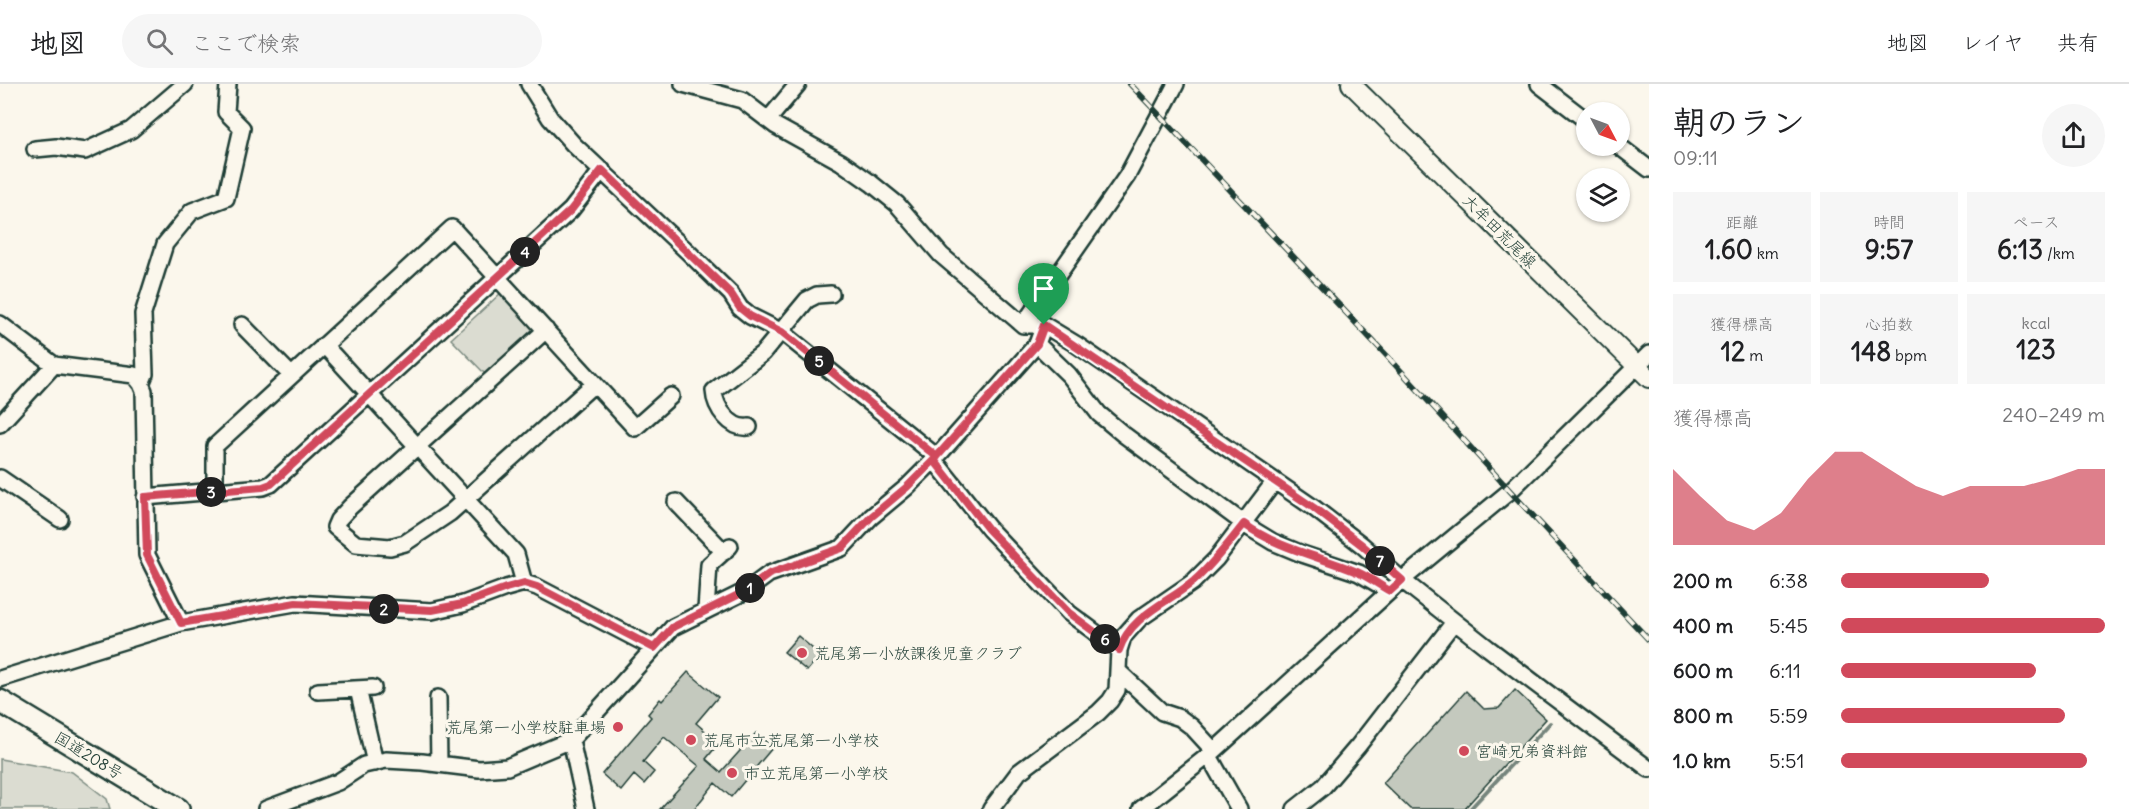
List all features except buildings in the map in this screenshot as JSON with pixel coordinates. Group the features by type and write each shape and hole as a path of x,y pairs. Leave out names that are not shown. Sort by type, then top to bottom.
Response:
{"highway":[{"name":"国道208号","path":"0,701 178,809"}],"main road":[{"name":"大牟田荒尾線","path":"1350,84 1645,366"}],"street":[{"path":"35,149 56,147 85,151 131,130 185,84"},
{"path":"141,384 145,374 143,314 165,244 192,212 226,198 242,128 226,112 228,84"},
{"path":"529,84 550,118 574,145 731,294 740,308 750,316 782,332 936,459 988,529 1069,613 1119,650"},
{"path":"683,84 742,100 768,120 840,162 897,204 941,255 1023,325 1044,325 1275,481 1362,545 1454,622 1649,769"},
{"path":"768,120 798,84"},
{"path":"1023,325 1127,176 1176,84"},
{"path":"1547,86 1576,111"},
{"path":"1630,154 1649,169"},
{"path":"145,497 263,487 271,484 571,210 602,170"},
{"path":"215,491 215,446 452,228 634,428 671,396"},
{"path":"749,427 741,428 732,424 715,401 714,391 763,353 807,300 818,295 831,294"},
{"path":"0,324 54,365 134,375 141,384 144,391 147,555 181,623"},
{"path":"242,325 291,375"},
{"path":"266,809 338,782 364,765 386,760 479,769 507,767 571,740 673,627 746,591 769,574 842,548 871,517 936,459 1037,344 1044,325"},
{"path":"546,330 350,507 335,527 356,544 390,547 405,543 450,513 594,384"},
{"path":"1037,344 1069,375 1100,414 1115,428 1244,524 1283,546 1359,573 1390,591"},
{"path":"324,345 516,554 524,583"},
{"path":"0,424 54,365"},
{"path":"1141,809 1212,753 1402,580 1510,490 1645,366"},
{"path":"0,478 60,519"},
{"path":"991,809 1019,772 1098,713 1110,701 1117,690 1119,650 1123,637 1139,619 1193,582 1216,559 1275,481"},
{"path":"676,502 727,549 709,565 706,610"},
{"path":"0,679 181,623 296,603 432,610 463,604 524,583 537,587 654,648"},
{"path":"1295,809 1323,787 1358,746 1454,622"},
{"path":"1118,671 1162,712 1180,718 1192,727 1212,753 1239,809"},
{"path":"318,691 366,688 375,763"},
{"path":"438,698 439,764"},
{"path":"571,740 586,809"}],"shaded area":[{"path":"502,292 536,328 486,375 451,339"},
{"path":"0,759 72,772 107,799 110,809 0,809"}],"waterway":[{"path":"1470,809 1550,723"}],"railway":[{"path":"1130,84 1389,358 1649,640"}],"place":[{"name":"荒尾第一小放課後児童クラブ","path":"802,653"},
{"name":"荒尾第一小学校駐車場","path":"618,727"},
{"name":"荒尾市立荒尾第一小学校","path":"691,740"},
{"name":"宮崎兄弟資料館","path":"1464,751"},
{"name":"市立荒尾第一小学校","path":"732,773"}],"route":[{"path":"1044,325 1037,344 934,460 907,487 871,517 842,548 769,574 746,591 673,627 654,648 537,587 524,583 463,604 432,610 296,603 181,623 147,555 145,497 263,487 271,484 571,210 602,170 731,294 740,308 750,316 782,332 805,350 937,457 934,460 988,529 1069,613 1119,650 1123,637 1139,619 1193,582 1216,559 1244,524 1274,542 1359,573 1390,591 1402,580 1314,508 1077,345 1044,325"}]}
